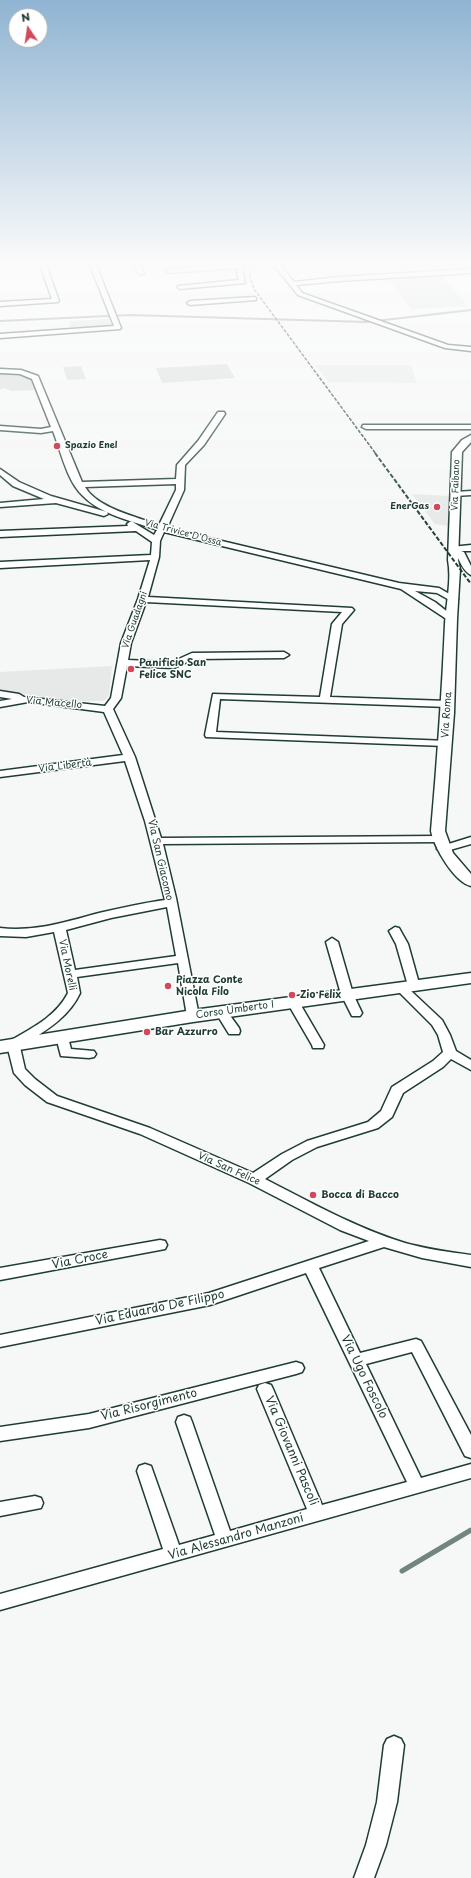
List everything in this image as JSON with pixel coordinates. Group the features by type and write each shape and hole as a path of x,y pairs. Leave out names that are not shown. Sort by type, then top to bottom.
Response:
{"main road":[{"name":"Corso Umberto I","path":"6,1046 193,1016 347,994 408,988 471,978"}],"street":[{"name":"Via Trivice D'Ossa","path":"2,370 21,372 35,378 54,429 78,485 84,493 112,511 162,529 399,586 412,590 430,599 453,599"},
{"name":"Via Guadagni","path":"108,709 116,698 126,642 143,599 155,557 156,541 180,490 181,465 201,443 221,414"},
{"path":"366,427 471,427"},
{"path":"0,428 40,431 54,429"},
{"name":"Via Faibano","path":"454,546 457,452 464,442 471,438"},
{"name":"Via Trivice D'Ossa","path":"0,471 16,484 57,501 97,511 138,528 156,541"},
{"path":"78,485 180,481"},
{"path":"455,494 471,493"},
{"path":"0,505 57,501"},
{"path":"0,534 138,528"},
{"path":"454,546 471,548"},
{"path":"454,546 461,554 465,564 471,572"},
{"name":"Via Roma","path":"441,844 438,831 448,704 451,619 454,584 454,546"},
{"path":"0,565 155,557"},
{"name":"Via Trivice D'Ossa","path":"412,590 454,584"},
{"name":"Via Trivice D'Ossa","path":"412,590 451,619"},
{"path":"143,599 349,610 336,624 324,699"},
{"path":"122,663 174,665 192,656 284,655"},
{"path":"0,694 28,699"},
{"path":"445,743 210,735 216,696 448,704"},
{"name":"Via Macello","path":"0,704 28,699 108,709"},
{"name":"Via San Giacomo","path":"108,709 130,757 158,841 183,959 193,1016"},
{"name":"Via Libertà","path":"0,774 130,757"},
{"path":"158,841 441,844 471,840"},
{"path":"441,844 450,859 471,882"},
{"path":"0,932 28,932 59,928 104,916 170,903"},
{"name":"Via Morelli","path":"6,1046 60,1014 71,1002 74,994 59,928"},
{"path":"395,931 402,944 408,988 437,1023 444,1035 450,1053 471,1066"},
{"path":"332,942 347,994 356,1013"},
{"path":"70,974 183,959"},
{"path":"293,1002 318,1045"},
{"path":"222,1013 234,1031"},
{"path":"62,1037 66,1052 89,1054"},
{"name":"Via San Felice","path":"6,1046 19,1070 30,1082 52,1099 145,1131 254,1179 345,1226 422,1253 471,1261"},
{"path":"254,1179 312,1144 340,1134 358,1131 373,1126 387,1114 397,1090 438,1064 450,1053"},
{"name":"Via Eduardo De Filippo","path":"0,1341 210,1299 385,1241"},
{"name":"Via Croce","path":"0,1274 160,1245"},
{"name":"Via Ugo Foscolo","path":"310,1267 416,1486"},
{"path":"355,1360 416,1345 471,1451"},
{"name":"Via Risorgimento","path":"0,1434 89,1421 296,1368"},
{"name":"Via Giovanni Pascoli","path":"265,1389 317,1514"},
{"path":"184,1422 225,1540"},
{"path":"145,1471 173,1554"},
{"name":"Via Alessandro Manzoni","path":"0,1602 471,1471"},
{"path":"0,1509 36,1503"},
{"path":"364,1878 376,1845 387,1802 394,1745"}],"shaded area":[{"path":"227,364 235,378 162,383 156,368"},
{"path":"315,365 411,365 417,383 329,382"},
{"path":"81,366 86,379 67,380 63,367"},
{"path":"0,372 16,372 30,377 36,390 11,391 4,388 0,390"},
{"path":"412,494 449,496 449,526 435,524"},
{"path":"112,666 109,695 104,701 74,701 0,691 0,672"}],"waterway":[{"path":"402,1571 471,1530"}],"railway":[{"path":"301,353 376,454"},
{"path":"375,453 471,584"}],"place":[{"name":"Spazio Enel","path":"57,446"},
{"name":"EnerGas","path":"437,507"},
{"name":"Panificio San Felice SNC","path":"131,669"},
{"name":"Piazza Conte Nicola Filo","path":"168,986"},
{"name":"Zio Felix","path":"292,995"},
{"name":"Bar Azzurro","path":"147,1032"},
{"name":"Bocca di Bacco","path":"313,1195"}]}
